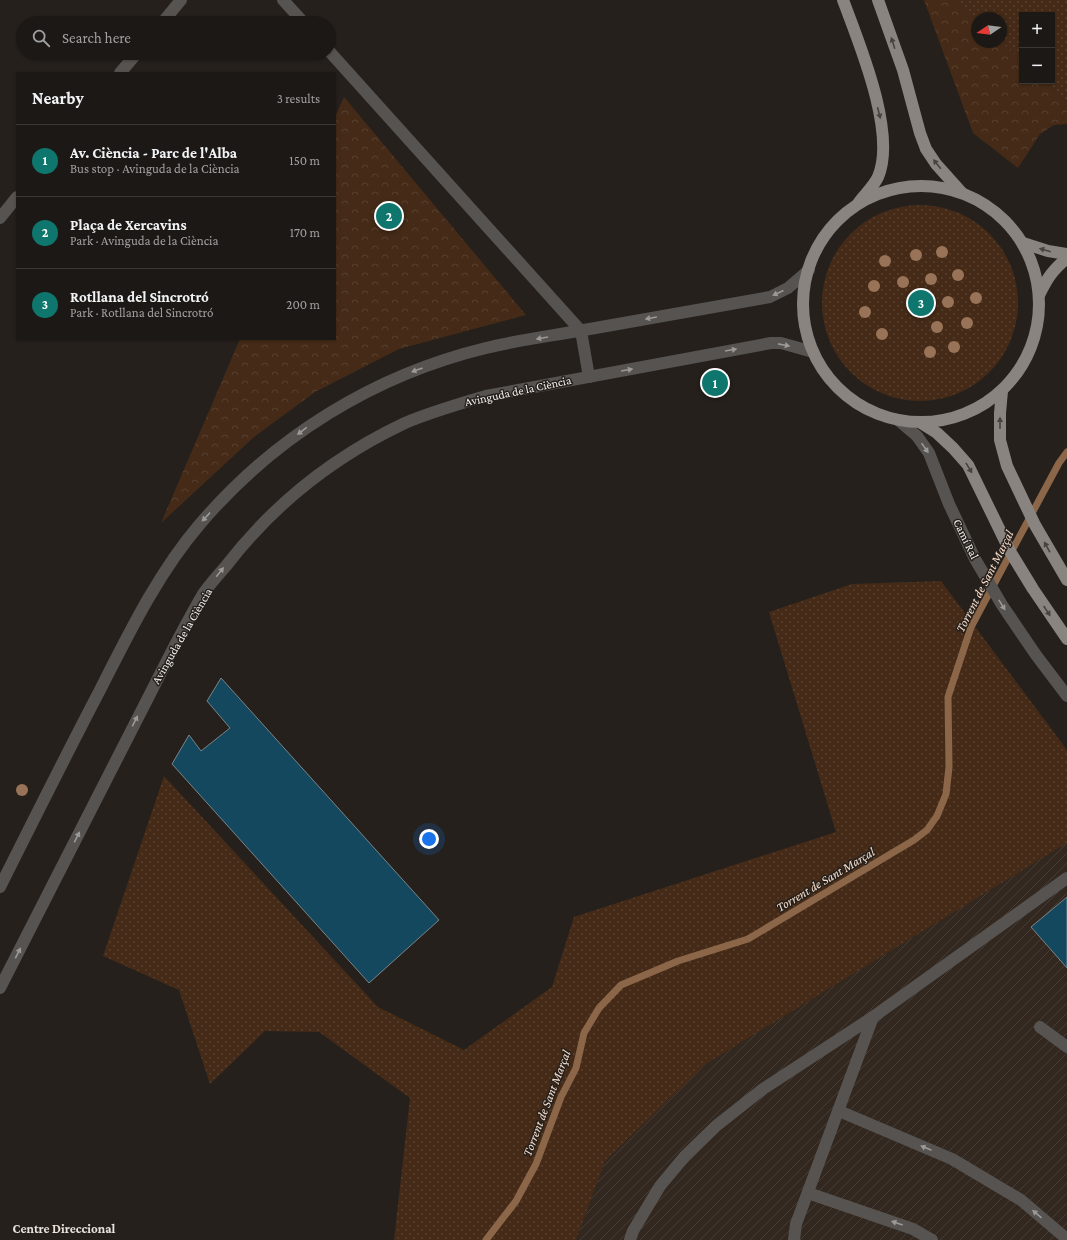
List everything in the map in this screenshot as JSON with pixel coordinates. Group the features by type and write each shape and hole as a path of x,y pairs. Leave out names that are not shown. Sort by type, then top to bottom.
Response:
{"main road":[{"path":"843,0 872,85 882,122 884,139 883,155 878,177 857,205"},
{"path":"878,0 902,70 926,149 936,164 963,194"},
{"path":"908,187 936,187 963,194 979,201 993,211 1006,222 1023,243 1034,269 1039,296 1038,322 1031,347 1019,371 1002,391 985,404 965,415 943,420 921,422 898,420 875,413 847,396 830,379 813,352 804,316 804,288 815,253 824,237 836,222 857,205 882,193 908,187"},
{"path":"1023,243 1048,251 1067,254"},
{"path":"1039,296 1047,278 1055,268 1067,258"},
{"path":"1002,391 1000,440 1006,466 1050,553 1067,580"},
{"path":"921,422 938,433 968,465 1011,553 1032,589 1067,640"}],"street":[{"path":"168,16 181,0"},
{"path":"283,0 298,16"},
{"path":"336,59 580,331 588,377"},
{"path":"121,72 131,60"},
{"path":"0,218 16,198"},
{"path":"0,886 137,617 171,563 198,525 231,490 264,460 306,427 347,402 391,380 434,364 486,348 770,297 788,288 809,270"},
{"name":"Avinguda de la Ciència","path":"0,988 175,644 204,593 245,541 278,507 324,470 363,446 406,423 451,406 486,396 771,343 781,343 813,352"},
{"name":"Camí Ral","path":"898,420 916,436 929,453 949,504 975,559 1002,605 1036,655 1065,693"},
{"path":"630,1240 633,1231 660,1186 685,1156 716,1126 763,1088 873,1016 1067,878"},
{"path":"794,1240 796,1224 873,1016"},
{"path":"1040,1027 1067,1047"},
{"path":"839,1111 952,1159 1021,1200 1067,1239"},
{"path":"808,1193 913,1229 932,1240"}],"shaded area":[{"path":"1067,843 1067,1240 576,1240 605,1161 706,1064"}],"green space":[{"path":"924,0 956,0 971,14 971,48 1007,47 1019,58 1019,84 1047,84 1067,103 1067,124 1054,125 1040,134 1018,168 973,133"},
{"path":"956,0 1067,0 1067,103 1047,84 1055,84 1055,12 1019,12 1019,58 1007,47 1007,12 971,12 971,14"},
{"path":"344,97 526,315 399,349 315,392 254,437 161,523 240,340 336,340 336,115"},
{"path":"910,205 930,205 958,212 975,221 990,233 1002,248 1011,265 1018,293 1018,313 1011,341 1002,358 990,373 975,385 958,394 930,401 910,401 882,394 865,385 850,373 838,358 829,341 822,313 822,293 829,265 838,248 850,233 865,221 882,212"},
{"path":"941,581 1067,750 1067,843 706,1064 605,1161 576,1240 394,1240 410,1098 319,1032 265,1031 210,1084 179,990 103,956 164,776 378,1007 464,1050 552,987 574,917 836,832 769,612 852,584"}],"building":[{"path":"221,678 439,920 369,983 172,764 189,735 201,751 230,728 207,701"},
{"path":"1067,897 1067,968 1031,927"}],"waterway":[{"name":"Torrent de Sant Marçal","path":"486,1240 516,1201 536,1164 561,1097 576,1068 584,1033 599,1008 621,985 678,961 748,939 914,840 927,830 937,816 946,794 949,767 948,697 971,627 1059,463 1067,452"}],"place":[{"name":"Plaça de Xercavins","path":"389,216"},
{"name":"Rotllana del Sincrotró","path":"921,303"},
{"name":"Av. Ciència - Parc de l'Alba","path":"715,383"}],"district":[{"name":"Centre Direccional","path":"64,1228"}]}
